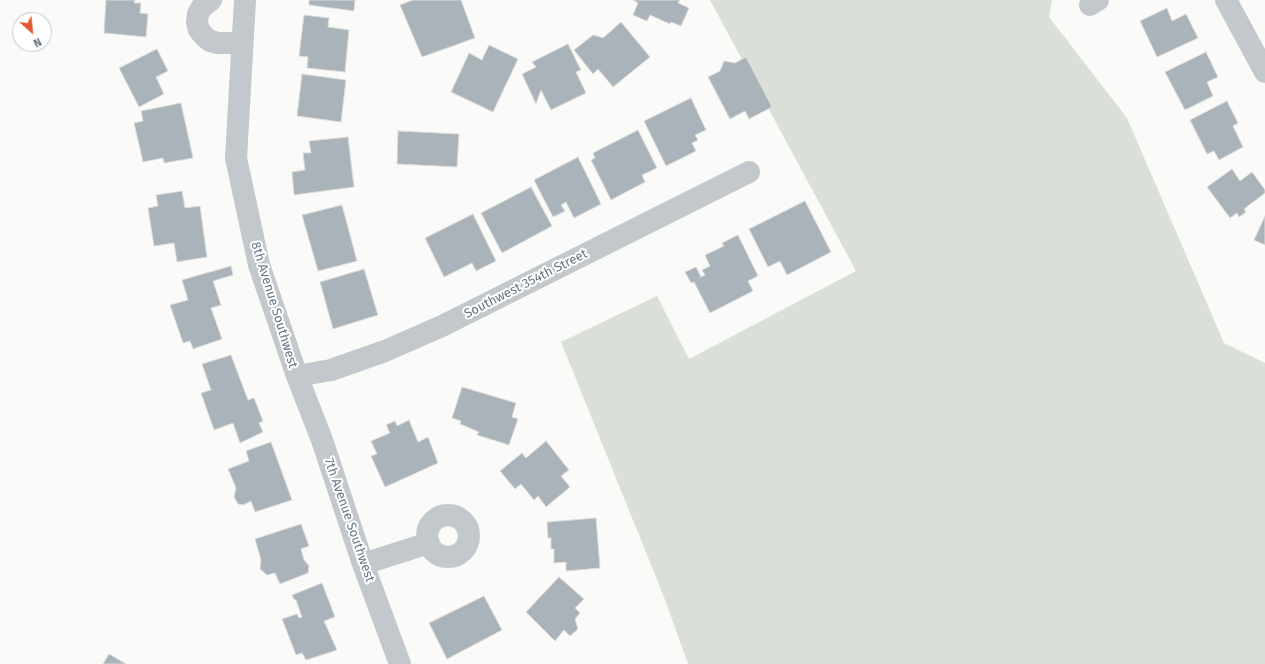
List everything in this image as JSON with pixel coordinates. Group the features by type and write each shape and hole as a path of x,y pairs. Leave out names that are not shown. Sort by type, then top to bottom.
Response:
{"street":[{"path":"211,0 202,7 198,14 197,22 199,30 210,41 218,43 242,43"},
{"name":"8th Avenue Southwest","path":"245,0 236,158 259,265 297,376"},
{"path":"1226,0 1265,72"},
{"name":"Southwest 354th Street","path":"297,376 331,370 385,351 442,326 749,172"},
{"name":"7th Avenue Southwest","path":"297,376 322,440 363,564 400,664"},
{"path":"363,564 429,543"}],"shaded area":[{"path":"710,0 1052,0 1049,17 1127,118 1224,343 1265,363 1265,664 688,664 664,597 561,342 657,296 689,359 856,271"}],"building":[{"path":"106,0 135,0 134,3 141,3 140,13 148,14 146,37 104,33"},
{"path":"309,0 355,0 354,11 309,5"},
{"path":"413,0 461,0 475,38 422,57 400,5"},
{"path":"633,0 680,0 678,3 689,8 681,26 671,22 670,24 650,15 647,21 633,15 638,3"},
{"path":"1167,8 1172,21 1186,14 1198,38 1157,57 1140,21"},
{"path":"304,15 329,18 328,27 349,30 345,72 307,68 308,57 299,56"},
{"path":"621,22 650,57 613,87 598,69 593,74 574,50 593,35 603,38"},
{"path":"568,44 581,70 576,72 586,93 551,110 541,90 536,104 522,74 536,67 532,62"},
{"path":"489,45 518,59 493,112 451,92 469,53 482,60"},
{"path":"157,49 168,71 156,77 164,94 139,107 119,68"},
{"path":"1206,52 1218,77 1207,82 1213,96 1185,110 1165,72"},
{"path":"746,57 772,107 749,119 745,111 730,119 708,77 720,71 724,61 735,63"},
{"path":"302,74 346,80 341,122 297,116"},
{"path":"691,98 706,130 695,135 698,140 692,143 696,151 666,166 644,121"},
{"path":"1227,101 1238,123 1233,126 1243,147 1219,160 1214,151 1207,154 1190,120"},
{"path":"181,103 193,158 164,163 163,158 143,162 134,123 143,121 141,111"},
{"path":"638,130 657,168 642,175 645,182 611,200 591,160 595,158 593,153"},
{"path":"398,131 459,134 457,167 397,164"},
{"path":"348,137 354,187 294,195 292,172 305,170 303,153 311,153 309,141"},
{"path":"578,157 601,204 574,218 566,202 561,205 565,211 553,217 534,180"},
{"path":"1232,169 1240,181 1252,172 1265,190 1265,193 1244,209 1246,212 1239,217 1237,213 1230,218 1207,187"},
{"path":"531,187 552,226 502,253 481,213"},
{"path":"182,191 185,208 200,206 207,257 177,262 174,243 154,246 148,208 158,206 156,195"},
{"path":"805,201 831,252 787,275 780,261 768,267 749,229"},
{"path":"342,205 357,261 318,271 302,215"},
{"path":"473,214 496,261 476,271 472,263 444,277 425,238"},
{"path":"1265,216 1265,245 1254,240"},
{"path":"738,235 758,276 748,281 753,291 710,313 694,282 691,283 685,272 696,267 701,277 705,275 702,270 710,266 705,255 724,246 722,243"},
{"path":"231,266 233,275 213,281 221,305 211,308 222,339 193,349 190,341 183,343 170,305 188,300 182,280"},
{"path":"364,269 378,315 333,329 320,282"},
{"path":"231,355 248,400 254,398 263,421 259,423 263,432 240,443 233,423 214,430 201,393 211,390 202,364"},
{"path":"462,387 516,403 512,417 518,419 509,445 477,435 479,432 460,424 461,421 452,418"},
{"path":"409,420 418,442 428,437 438,463 385,487 371,456 377,454 371,441 390,433 386,425 395,421 397,426"},
{"path":"546,441 569,470 561,476 570,487 546,507 538,496 534,500 521,484 515,489 500,471 522,453 526,458"},
{"path":"271,442 292,500 255,512 251,501 243,505 238,504 234,497 236,488 228,469 249,461 246,451"},
{"path":"596,518 600,568 566,571 566,562 554,563 554,549 551,549 551,538 548,538 547,522"},
{"path":"301,524 309,546 301,549 304,560 309,566 308,573 280,584 275,573 267,575 260,569 261,560 255,539"},
{"path":"559,577 584,599 575,608 580,613 575,619 578,629 570,636 564,630 555,641 526,612"},
{"path":"322,583 335,617 324,621 337,650 306,660 302,653 296,655 282,619 297,614 299,618 302,617 296,600 292,595"},
{"path":"484,596 502,630 447,659 429,623"},
{"path":"109,654 126,664 103,664"}]}
